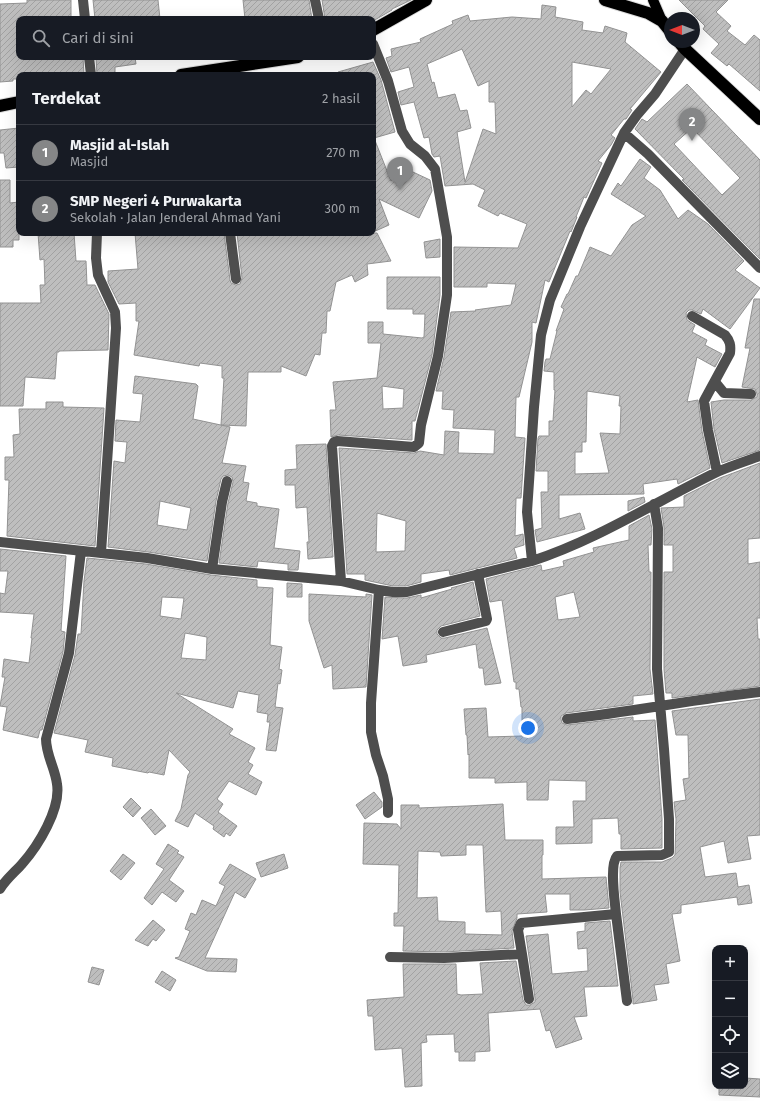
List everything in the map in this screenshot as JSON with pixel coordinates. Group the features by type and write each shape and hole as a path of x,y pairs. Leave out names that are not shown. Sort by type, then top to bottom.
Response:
{"highway":[{"path":"376,28 426,0"},
{"path":"605,0 633,4 664,24"},
{"path":"684,48 760,119"},
{"path":"215,72 281,60"},
{"path":"0,106 16,103"}],"main road":[{"path":"652,0 662,21"}],"street":[{"path":"83,0 85,16"},
{"path":"315,0 318,16"},
{"path":"532,561 528,512 534,407 541,335 550,300 580,227 624,133 654,94 681,48"},
{"path":"341,581 332,446 334,442 337,441 414,447 419,443 438,356 447,295 447,237 435,169 425,156 410,144 402,131 388,81 376,51"},
{"path":"89,60 91,72"},
{"path":"624,133 648,154 760,268"},
{"path":"97,236 96,258 98,275 115,312 116,328 101,553"},
{"path":"230,236 236,279"},
{"path":"692,316 718,331 729,340 731,346 730,353 704,401 704,409 717,472"},
{"path":"714,382 724,392 751,394"},
{"path":"0,542 147,558 212,569 341,581 379,590 407,592 532,561 573,546 603,532 717,472 760,456"},
{"path":"212,569 222,502 227,481"},
{"path":"627,1001 616,914 613,870 614,860 620,856 662,855 670,850 661,706 657,669 658,528 654,504"},
{"path":"0,889 35,848 51,816 57,798 58,784 46,749 46,739 69,653 81,551"},
{"path":"443,632 486,621 488,619 478,574"},
{"path":"379,590 371,703 371,732 388,799 388,813"},
{"path":"567,719 760,692"},
{"path":"529,999 518,930 521,923 616,914"},
{"path":"390,957 444,958 522,954"}],"building":[{"path":"27,0 71,0 71,16 16,16 16,60 83,60 84,72 16,72 16,79 13,79 13,81 0,82 0,4 27,3"},
{"path":"93,0 158,0 160,16 95,16"},
{"path":"243,0 309,0 312,16 245,16"},
{"path":"322,0 411,0 392,9 376,19 376,16 325,16"},
{"path":"679,0 728,0 716,12 731,26 727,31 745,45 754,35 760,40 760,91 729,64 727,66 711,53 719,44 703,29 705,26 700,21 700,12 691,12"},
{"path":"542,5 556,7 555,17 583,22 582,30 603,33 605,26 627,33 625,42 661,72 630,109 632,110 626,119 624,119 611,135 615,138 598,161 602,163 586,198 584,197 571,232 570,231 549,282 545,280 536,323 532,322 532,342 519,397 516,397 515,437 525,438 521,498 516,498 515,536 523,534 524,545 514,548 517,558 450,575 449,570 421,574 421,582 406,586 393,586 365,580 365,574 347,574 339,448 414,453 420,451 444,455 445,431 459,432 458,453 494,454 495,430 453,428 454,410 442,409 443,391 436,391 444,357 451,312 476,311 475,310 511,305 516,284 487,283 487,287 454,287 454,247 518,248 527,224 500,213 498,216 478,206 485,190 473,184 445,186 440,156 434,157 432,154 429,137 424,138 414,102 401,105 398,92 414,87 409,67 391,72 386,58 392,56 391,49 421,42 420,39 453,24 452,21 468,15 470,21 512,17 541,19","holes":["462,49 478,86 489,81 489,102 495,102 496,134 483,129 465,182 457,132 471,128 467,110 460,111 455,94 438,98 427,64","572,62 611,69 591,94 586,90 572,107","377,513 406,521 405,551 376,552"]},
{"path":"96,60 135,60 136,64 115,67 115,72 97,72"},
{"path":"373,62 381,80 395,132 376,137 376,72 338,72"},
{"path":"687,84 760,160 760,259 682,180 684,179 635,129 642,119 647,122","holes":["692,128 740,178 722,195 674,144"]},
{"path":"16,128 16,167 6,168 4,153 0,153 0,130"},
{"path":"376,143 391,181 398,165 430,180 432,191 419,218 379,199 389,225 376,231"},
{"path":"640,159 651,167 644,178 660,190 678,219 688,210 708,224 744,261 735,270 760,288 730,329 703,309 701,314 692,310 689,310 686,313 687,320 695,325 692,332 707,340 705,345 722,354 715,367 697,357 687,402 698,400 702,431 710,468 678,484 677,479 643,484 644,494 559,495 559,519 580,513 585,529 537,542 535,530 542,528 541,492 548,492 548,471 536,471 538,438 539,436 549,436 549,421 553,421 555,390 554,372 544,371 545,362 546,359 550,359 556,331 564,309 561,307 576,276 578,276 590,247 611,256 632,225 646,216 611,194 618,183 621,186","holes":["587,391 620,396 620,434 600,433 609,473 575,474 575,452 582,452 582,442 586,442"]},
{"path":"0,180 10,180 10,203 16,202 16,236 19,236 19,240 13,240 13,247 0,247"},
{"path":"377,233 391,261 367,264 368,275 355,282 352,275 336,282 330,311 327,311 326,333 322,333 320,355 315,354 306,376 281,366 281,372 248,372 246,426 221,425 224,378 222,378 222,366 200,363 199,366 134,355 139,321 136,321 136,303 119,304 108,282 108,271 138,269 135,236 224,236 230,280 231,283 236,285 240,284 242,278 237,236 376,236"},
{"path":"38,236 74,236 76,261 86,261 87,285 95,285 109,314 108,350 57,352 55,379 25,377 23,406 0,406 0,303 41,303 40,285 45,285 44,259 40,260"},
{"path":"440,239 440,257 426,258 424,242"},
{"path":"387,277 440,277 440,295 432,355 415,421 412,421 412,440 338,435 331,437 330,410 336,410 333,382 377,378 381,343 368,343 368,322 383,322 383,334 424,337 425,314 413,314 413,309 387,309","holes":["382,386 404,389 403,408 383,409"]},
{"path":"754,299 760,299 760,450 722,463 714,429 711,402 724,400 751,400 757,397 755,389 742,387 750,348 745,348"},
{"path":"135,376 196,384 198,386 193,419 230,427 222,463 246,466 243,482 249,483 246,501 257,503 257,506 279,509 274,548 300,551 298,570 288,570 288,564 258,561 257,567 219,563 228,503 233,482 232,477 228,475 223,476 221,479 216,501 207,561 108,547 114,461 125,463 127,442 115,441 116,420 140,422 143,394 133,393","holes":["160,501 191,508 187,530 157,525"]},
{"path":"46,402 63,402 63,407 104,408 95,546 7,536 9,480 5,480 5,457 14,457 13,435 20,434 19,409 46,409"},
{"path":"326,444 333,557 308,559 307,542 309,542 307,507 296,508 295,485 285,485 285,470 297,469 296,445"},
{"path":"760,463 760,538 748,539 748,564 760,562 760,618 757,618 758,639 760,639 760,686 672,698 672,693 666,693 664,669 664,572 673,572 673,545 664,545 664,527 661,508 684,507 684,496 720,478"},
{"path":"644,497 645,502 628,511 628,501"},
{"path":"649,515 652,529 651,545 648,545 649,572 651,572 650,669 653,694 633,696 633,704 566,713 561,716 561,719 562,723 567,725 633,717 633,721 655,720 662,819 662,848 621,849 621,834 619,834 618,818 592,819 592,843 556,844 556,827 574,827 573,801 586,801 586,781 549,780 548,800 527,800 527,782 495,783 495,778 469,778 469,754 468,755 464,709 486,708 488,737 522,736 522,707 519,689 516,689 516,682 514,682 502,600 490,602 486,579 541,565 542,571 564,566 563,561 594,552 593,548 629,540 629,526","holes":["574,592 580,617 558,620 555,597"]},
{"path":"0,549 66,556 61,631 65,632 63,652 42,730 40,730 38,738 3,730 7,707 0,706 5,677 2,677 4,659 29,663 34,614 0,612 0,593 5,594 8,571 0,571"},
{"path":"87,558 146,564 211,575 257,580 257,587 273,588 270,645 282,647 279,669 282,670 280,684 278,683 275,707 283,708 276,751 266,750 270,722 267,722 268,714 257,712 259,695 238,691 233,708 176,693 233,729 229,734 255,748 248,762 253,765 248,774 262,782 256,795 229,781 217,799 223,804 218,812 237,826 230,836 226,833 224,837 213,829 214,826 195,813 188,827 175,821 181,809 188,775 190,772 169,750 164,775 148,773 112,766 113,758 85,752 88,740 54,733 75,655 78,634 81,634","holes":["162,597 184,598 181,619 160,616","185,633 207,637 206,660 181,658"]},
{"path":"473,582 480,616 441,626 437,630 437,634 441,638 445,638 487,628 501,683 485,685 483,668 479,668 476,644 426,655 427,662 403,666 398,636 382,639 385,597 407,598 421,595 421,598"},
{"path":"287,583 302,584 302,597 287,597"},
{"path":"309,594 366,597 366,594 372,595 366,687 333,689 332,665 324,668 309,621"},
{"path":"760,699 760,835 747,836 751,859 728,863 724,841 700,847 705,877 736,873 738,887 749,885 752,903 738,905 737,897 681,905 681,913 672,914 680,961 666,964 669,983 654,985 657,1000 633,1004 620,892 620,868 621,862 662,862 672,858 675,855 676,819 674,802 686,800 683,779 689,778 688,735 676,735 672,711"},
{"path":"374,792 382,802 382,807 365,819 356,805"},
{"path":"131,798 141,808 133,817 123,807"},
{"path":"503,804 505,840 543,840 542,879 606,877 609,908 570,910 570,894 545,894 547,912 517,914 512,931 514,948 444,952 403,951 404,926 394,926 394,913 398,913 399,865 363,864 364,823 397,824 401,829 401,805 419,805 419,808","holes":["466,845 483,845 486,912 501,911 502,935 465,934 465,922 438,921 437,897 417,898 418,851 440,852 441,856 466,855"]},
{"path":"151,809 166,826 155,835 141,818"},
{"path":"168,844 179,851 177,853 184,857 169,880 184,891 176,902 162,892 152,905 144,898 164,869 156,864"},
{"path":"123,854 135,863 121,880 110,871"},
{"path":"284,854 288,868 261,877 256,863"},
{"path":"230,864 256,879 245,898 235,892 205,958 237,959 236,972 207,971 175,958 179,957 190,931 185,929 191,913 196,915 202,900 216,906 225,886 219,883"},
{"path":"153,920 165,930 156,941 153,939 148,946 135,940"},
{"path":"610,921 618,986 584,987 587,1016 574,1017 582,1039 556,1048 550,1030 546,1031 540,1009 488,1013 490,1051 475,1052 475,1061 459,1061 459,1052 455,1052 454,1034 426,1035 427,1042 421,1043 422,1086 405,1087 402,1048 375,1050 373,1016 368,1016 367,1000 404,997 403,964 456,964 457,994 461,995 483,994 480,963 516,961 523,1000 526,1005 530,1005 535,1002 535,998 526,936 548,934 552,974 588,971 587,948 578,949 577,932 585,931 585,923"},
{"path":"92,967 104,970 99,985 88,982"},
{"path":"162,971 176,980 170,991 155,982"},
{"path":"748,1078 760,1079 760,1097 719,1095 719,1089 748,1089"}],"place":[{"name":"SMP Negeri 4 Purwakarta","path":"692,141"},
{"name":"Masjid al-Islah","path":"400,190"}]}
